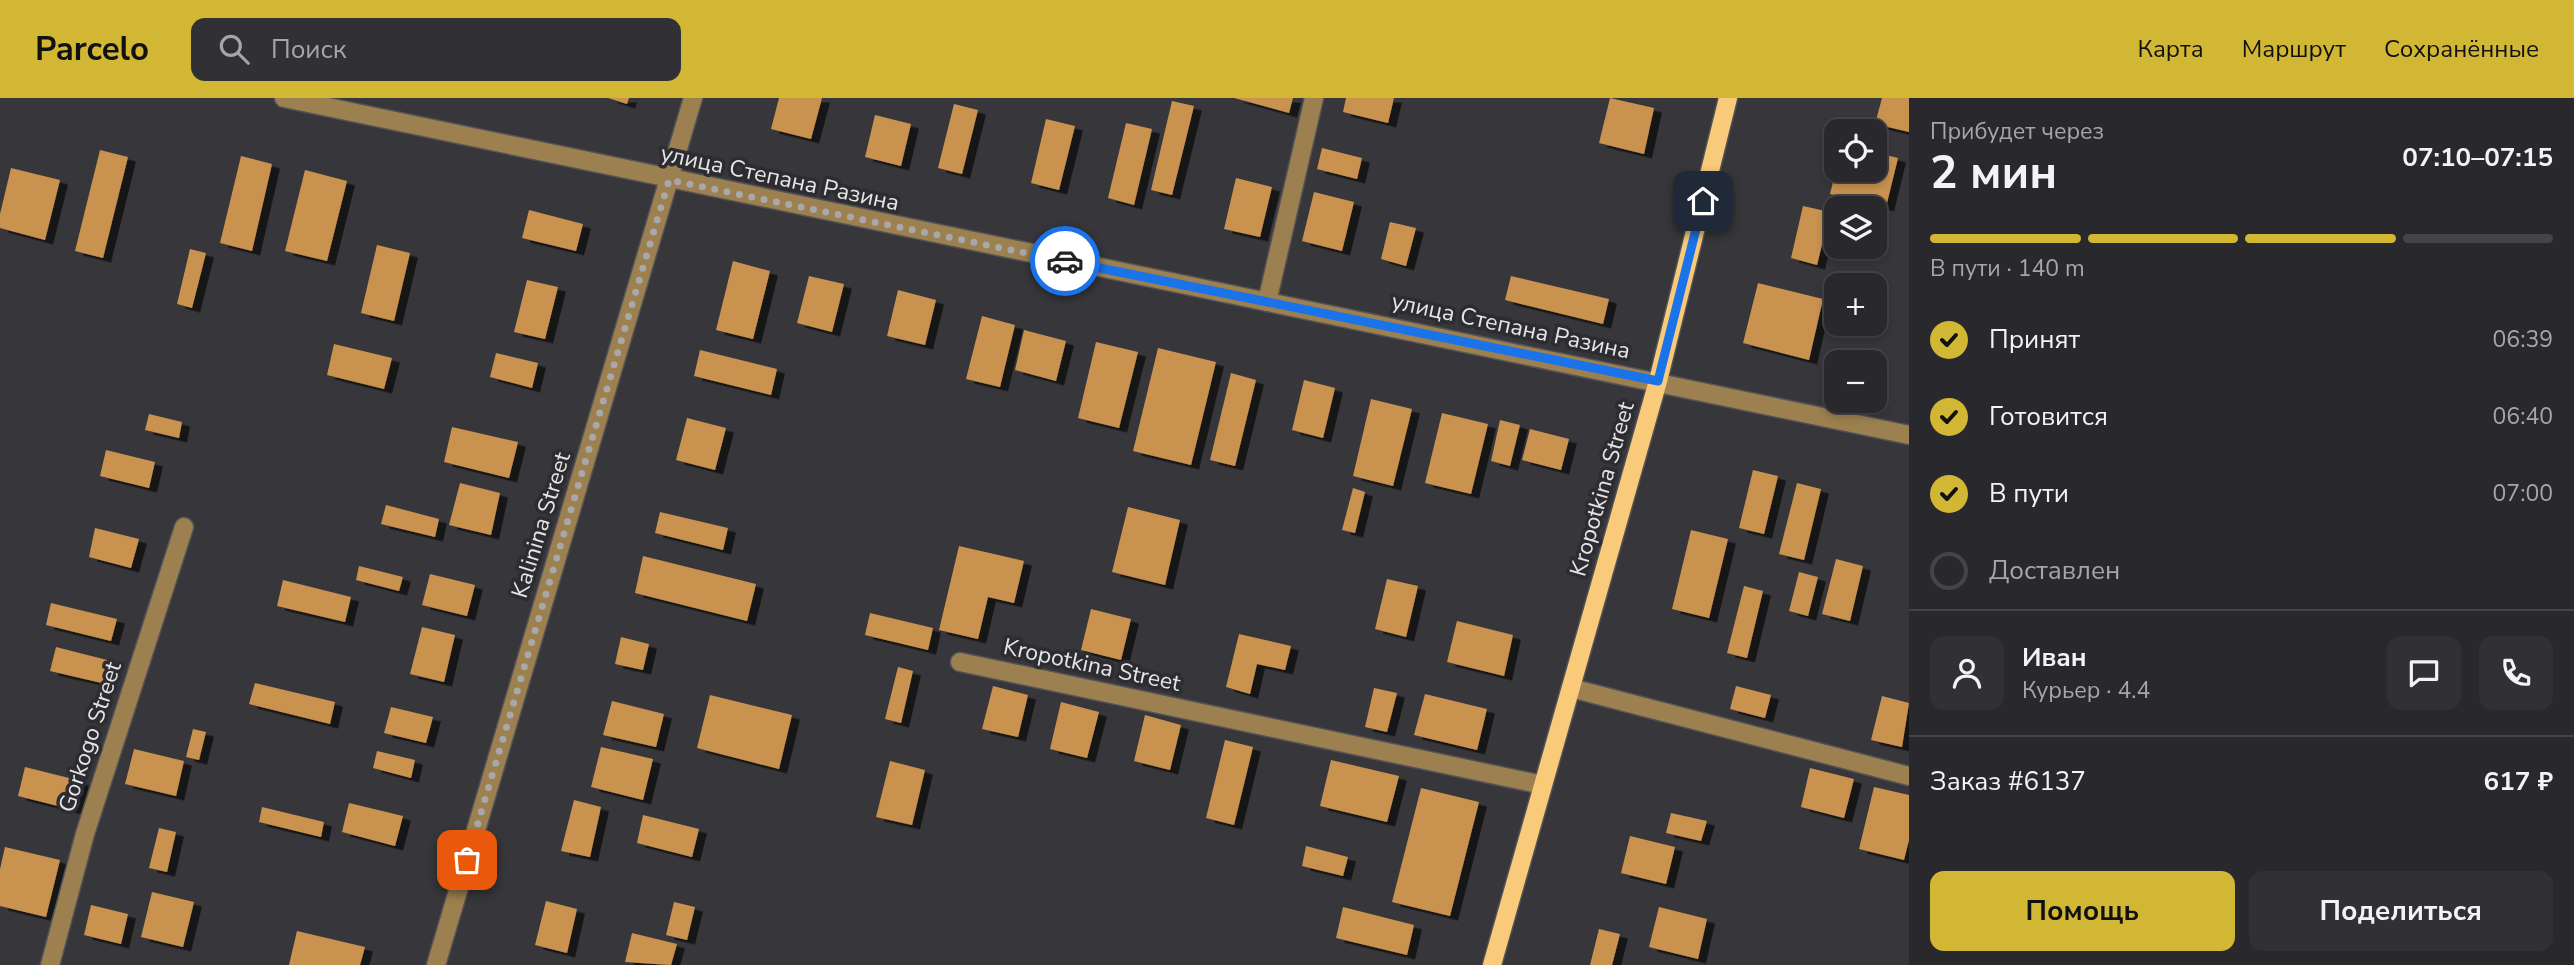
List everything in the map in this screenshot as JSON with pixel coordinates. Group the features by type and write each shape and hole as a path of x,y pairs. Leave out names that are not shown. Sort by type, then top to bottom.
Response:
{"main road":[{"name":"Kropotkina Street","path":"1492,965 1658,381 1728,98"}],"street":[{"name":"улица Степана Разина","path":"284,98 669,180 1658,381 1909,435"},
{"name":"Kalinina Street","path":"436,965 693,98"},
{"path":"1268,302 1314,98"},
{"name":"Gorkogo Street","path":"50,965 85,834 184,527"},
{"name":"Kropotkina Street","path":"960,662 1543,785"},
{"path":"1571,688 1909,776"}],"building":[{"path":"608,98 629,98 627,104"},
{"path":"779,98 822,98 811,139 771,129"},
{"path":"1234,98 1293,98 1289,113"},
{"path":"1346,98 1394,98 1388,123 1343,112"},
{"path":"1610,98 1654,108 1644,154 1599,143"},
{"path":"1882,98 1909,98 1909,132 1887,127 1887,119 1876,119"},
{"path":"1172,101 1194,106 1172,195 1151,190"},
{"path":"954,104 978,110 962,174 938,168"},
{"path":"875,115 911,124 901,166 865,157"},
{"path":"1046,119 1075,126 1059,190 1031,183"},
{"path":"1126,123 1152,129 1134,205 1108,198"},
{"path":"1322,148 1362,158 1357,179 1317,169"},
{"path":"100,150 128,157 103,258 75,251"},
{"path":"1887,155 1898,158 1887,203 1887,196 1830,194 1833,182 1887,182"},
{"path":"241,156 272,164 252,251 220,243"},
{"path":"11,168 60,180 45,240 0,228 0,214"},
{"path":"305,170 347,181 327,261 285,251"},
{"path":"1236,178 1272,187 1260,237 1224,229"},
{"path":"1314,192 1354,202 1342,251 1302,241"},
{"path":"1803,206 1824,211 1824,236 1817,265 1791,258"},
{"path":"529,210 583,224 576,251 522,238"},
{"path":"1390,222 1416,228 1406,266 1381,259"},
{"path":"377,245 410,253 394,321 361,313"},
{"path":"190,249 206,253 192,308 177,304"},
{"path":"733,261 770,271 753,339 716,330"},
{"path":"809,276 844,284 832,332 797,323"},
{"path":"1511,276 1609,299 1603,324 1505,300"},
{"path":"527,280 558,287 545,339 514,332"},
{"path":"1758,283 1823,299 1809,360 1743,343"},
{"path":"898,290 936,300 925,345 887,336"},
{"path":"982,316 1015,325 1000,387 966,379"},
{"path":"1024,330 1066,341 1056,381 1015,370"},
{"path":"1096,342 1138,352 1119,428 1078,418"},
{"path":"334,344 392,358 384,389 327,375"},
{"path":"1158,348 1216,362 1191,465 1133,451"},
{"path":"700,350 777,369 771,395 694,376"},
{"path":"496,353 538,363 532,388 490,377"},
{"path":"1231,373 1256,380 1235,466 1210,460"},
{"path":"1304,380 1335,388 1323,438 1292,430"},
{"path":"1371,399 1412,409 1393,486 1353,476"},
{"path":"1442,413 1488,424 1471,494 1425,483"},
{"path":"149,414 182,422 179,438 145,430"},
{"path":"687,418 726,428 715,470 676,460"},
{"path":"1500,420 1520,425 1510,466 1491,461"},
{"path":"452,427 518,442 509,478 444,462"},
{"path":"1530,429 1569,439 1561,470 1522,460"},
{"path":"106,450 155,462 149,488 100,476"},
{"path":"1753,470 1778,476 1764,534 1739,528"},
{"path":"460,483 500,493 491,535 449,525"},
{"path":"1797,483 1821,489 1804,560 1779,554"},
{"path":"1353,488 1365,492 1355,533 1342,530"},
{"path":"386,505 439,519 435,537 381,524"},
{"path":"1128,507 1180,520 1165,585 1112,572"},
{"path":"660,512 728,528 723,550 655,533"},
{"path":"95,528 139,539 131,568 89,557"},
{"path":"1691,530 1728,539 1709,618 1672,609"},
{"path":"959,546 1024,561 1014,603 988,597 978,639 939,630"},
{"path":"643,556 756,584 747,621 635,593"},
{"path":"1836,559 1863,566 1850,621 1822,614"},
{"path":"359,566 403,577 399,591 356,580"},
{"path":"1799,572 1818,577 1808,616 1789,611"},
{"path":"430,574 475,585 467,616 422,605"},
{"path":"1387,579 1418,586 1406,637 1375,629"},
{"path":"283,580 351,597 345,622 277,606"},
{"path":"1744,586 1763,591 1747,658 1727,653"},
{"path":"51,603 117,619 111,641 46,625"},
{"path":"1091,609 1131,619 1121,660 1081,650"},
{"path":"870,613 933,628 928,650 865,635"},
{"path":"1457,621 1513,635 1504,676 1447,662"},
{"path":"422,627 455,635 444,682 410,674"},
{"path":"1239,634 1291,646 1285,670 1257,664 1250,694 1226,687"},
{"path":"621,637 649,644 643,670 615,664"},
{"path":"56,647 111,661 106,684 50,671"},
{"path":"898,667 913,671 901,723 885,719"},
{"path":"255,683 335,702 330,724 249,704"},
{"path":"993,686 1028,695 1018,737 982,729"},
{"path":"1736,686 1771,695 1765,718 1730,709"},
{"path":"1374,688 1397,693 1387,732 1365,727"},
{"path":"1425,694 1487,709 1477,750 1414,735"},
{"path":"710,695 792,715 779,769 697,748"},
{"path":"1882,696 1909,703 1902,747 1871,740"},
{"path":"612,701 664,714 656,747 603,735"},
{"path":"1061,702 1099,712 1087,758 1050,749"},
{"path":"391,707 433,717 426,743 384,733"},
{"path":"1145,715 1181,725 1170,770 1134,761"},
{"path":"193,729 206,732 199,760 186,757"},
{"path":"1225,740 1253,747 1234,825 1206,818"},
{"path":"601,747 653,759 643,800 591,787"},
{"path":"134,749 184,761 176,796 125,784"},
{"path":"377,751 415,760 411,778 373,768"},
{"path":"1331,760 1399,776 1387,822 1320,806"},
{"path":"890,761 925,770 912,825 876,817"},
{"path":"25,767 81,781 74,810 18,796"},
{"path":"1810,768 1854,779 1844,818 1801,807"},
{"path":"1874,787 1909,795 1909,840 1904,860 1859,849"},
{"path":"1421,788 1479,802 1450,916 1392,902"},
{"path":"574,800 601,807 590,857 561,851"},
{"path":"349,803 403,816 395,846 342,832"},
{"path":"262,807 324,822 321,837 259,822"},
{"path":"1671,813 1707,821 1701,841 1666,833"},
{"path":"643,815 699,829 692,857 637,843"},
{"path":"159,828 176,832 167,872 149,868"},
{"path":"1630,836 1675,847 1666,884 1621,873"},
{"path":"1306,846 1348,857 1343,876 1302,866"},
{"path":"5,847 60,860 46,917 0,906 0,869"},
{"path":"152,892 194,902 183,947 141,937"},
{"path":"546,901 577,909 567,953 535,945"},
{"path":"674,902 695,907 687,940 666,935"},
{"path":"91,905 128,914 121,944 84,935"},
{"path":"1343,907 1414,925 1407,955 1336,938"},
{"path":"1659,907 1707,919 1698,959 1649,947"},
{"path":"1599,929 1620,934 1612,965 1590,965"},
{"path":"297,931 365,947 360,965 289,965"},
{"path":"632,933 677,944 671,965 625,962"}],"way so far":[{"path":"467,860 669,180 1065,261"}],"route":[{"path":"1065,261 1658,381 1703,201"}]}
